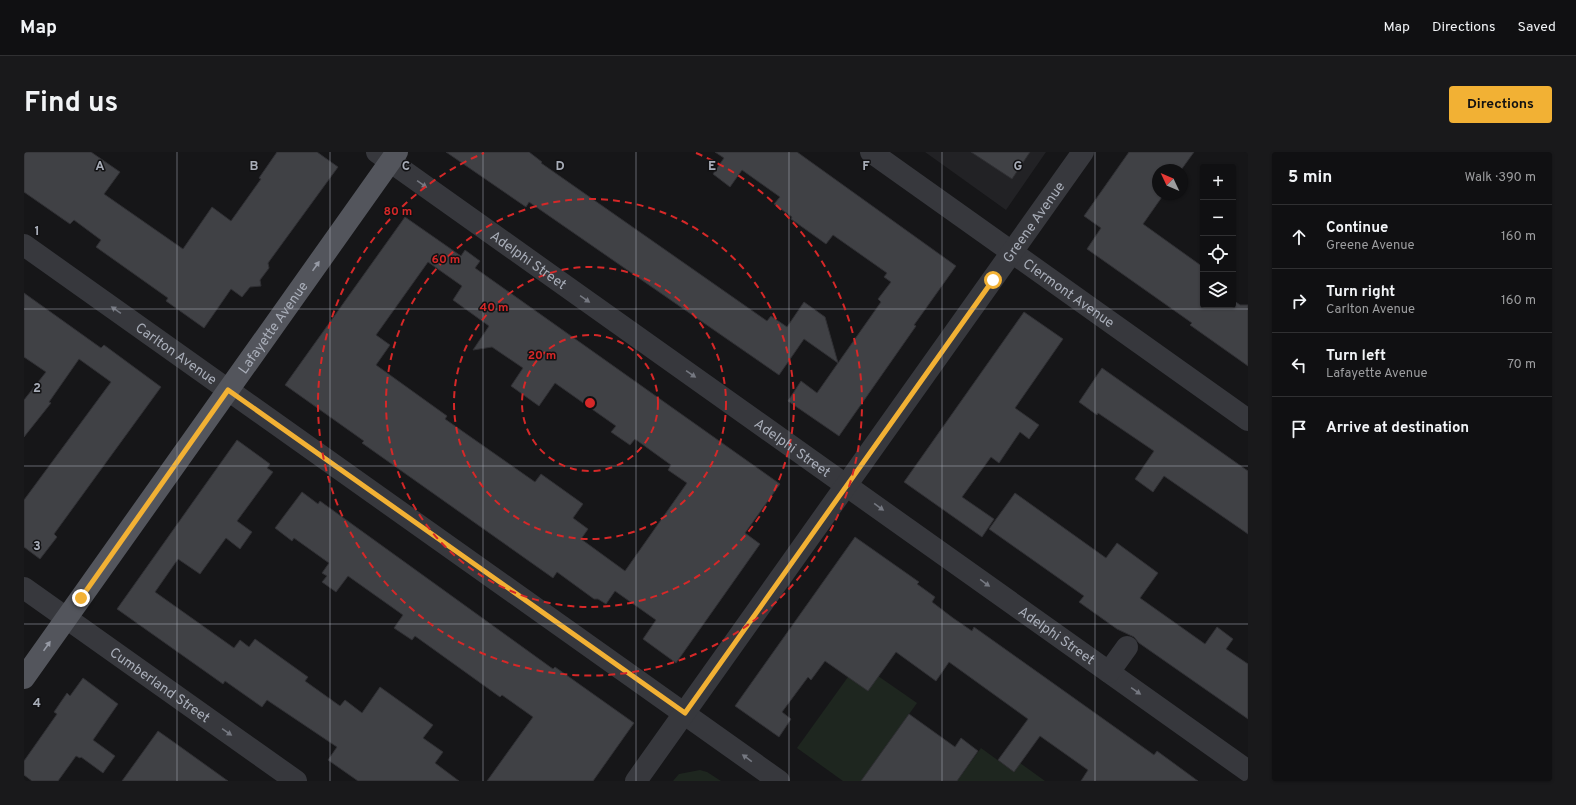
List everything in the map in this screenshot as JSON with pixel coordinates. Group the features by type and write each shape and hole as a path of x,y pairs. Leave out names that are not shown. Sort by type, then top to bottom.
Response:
{"main road":[{"name":"Lafayette Avenue","path":"24,678 228,390 388,155"}],"street":[{"name":"Clermont Avenue","path":"871,152 1248,420"},
{"name":"Greene Avenue","path":"636,781 1083,152"},
{"name":"Adelphi Street","path":"388,155 1248,771"},
{"name":"Carlton Avenue","path":"24,245 779,781"},
{"name":"Cumberland Street","path":"24,588 296,781"},
{"path":"1109,672 1127,646"}],"shaded area":[{"path":"925,152 1046,152 1006,210"},
{"path":"878,676 917,703 861,781 843,781 797,748 848,677"},
{"path":"981,748 1014,772 1020,763 1045,781 957,781"},
{"path":"700,770 707,772 721,781 673,781 679,774"}],"building":[{"path":"24,152 91,152 120,172 104,194 183,249 212,207 231,221 261,179 259,178 277,152 317,152 338,167 268,263 269,268 260,280 261,286 250,287 242,297 231,289 204,328 166,301 168,298 96,247 101,240 74,220 70,224 24,192"},
{"path":"446,152 529,152 542,162 541,163 767,321 771,316 787,327 804,302 825,317 838,363 804,339 779,375 529,202 526,207"},
{"path":"715,152 797,152 956,266 839,436 788,401 801,381 817,393 881,302 878,299 891,282 884,277 887,273 833,235 826,244 791,219 792,217 774,204 780,197 742,170 730,187 713,174 724,158"},
{"path":"971,152 1030,152 1012,179"},
{"path":"1129,152 1194,152 1185,164 1152,164 1152,200 1160,200 1143,224 1200,265 1200,308 1236,308 1236,302 1240,305 1248,305 1248,366 1190,325 1192,323 1087,249 1101,228 1084,216"},
{"path":"405,217 461,256 465,250 480,261 475,268 780,484 745,533 760,544 676,663 643,639 656,620 615,591 606,604 598,599 594,599 557,572 553,578 362,443 364,441 285,385","holes":["428,262 462,286 453,300 489,326 473,350 492,347 523,368 511,386 539,406 555,383 616,426 611,432 630,445 635,439 671,465 668,470 687,483 625,571 581,539 588,529 573,518 583,504 541,474 535,482 445,419 447,416 376,365 390,345 376,335"]},
{"path":"24,293 101,348 104,345 161,387 54,534 57,537 40,559 24,547 24,500 111,382 79,359 49,402 51,403 24,437 24,400 46,372 24,357"},
{"path":"1024,312 1063,339 1015,408 1039,425 1029,439 1020,432 999,463 991,457 962,497 994,519 982,537 904,482"},
{"path":"1102,368 1248,471 1248,534 1164,476 1153,492 1135,479 1154,451 1079,402"},
{"path":"237,440 270,464 267,468 273,472 237,521 252,532 240,549 226,538 200,574 178,559 155,592 234,648 240,640 249,647 255,639 308,677 305,681 340,706 345,700 362,713 380,687 433,725 423,738 443,752 435,763 459,781 358,781 328,760 337,747 267,700 262,707 225,681 223,684 117,609"},
{"path":"302,492 318,504 320,501 553,669 555,667 634,723 593,781 487,781 533,717 502,695 500,697 415,636 412,640 394,628 403,615 348,576 336,592 322,582 327,576 322,573 329,563 294,538 292,541 275,528"},
{"path":"1015,493 1106,558 1117,543 1158,573 1140,598 1205,644 1217,627 1233,639 1226,649 1248,664 1248,719 1139,643 1134,637 1117,629 1079,602 1084,596 989,529"},
{"path":"855,537 919,582 917,584 935,597 932,602 953,618 972,631 974,627 1154,755 1157,751 1198,781 1081,781 1088,770 1040,736 1014,772 998,760 1028,719 949,662 936,681 896,652 868,691 825,661 811,680 808,677 782,712 791,719 779,737 735,706"},
{"path":"83,678 118,704 93,740 115,756 103,773 81,757 76,756 58,781 32,781 24,775 24,761 57,714 54,712 67,693 70,696"},
{"path":"909,714 955,747 961,738 978,751 957,781 861,781"},
{"path":"158,731 175,743 228,781 122,781"}],"route":[{"path":"81,598 228,390 685,713 993,280"}]}
